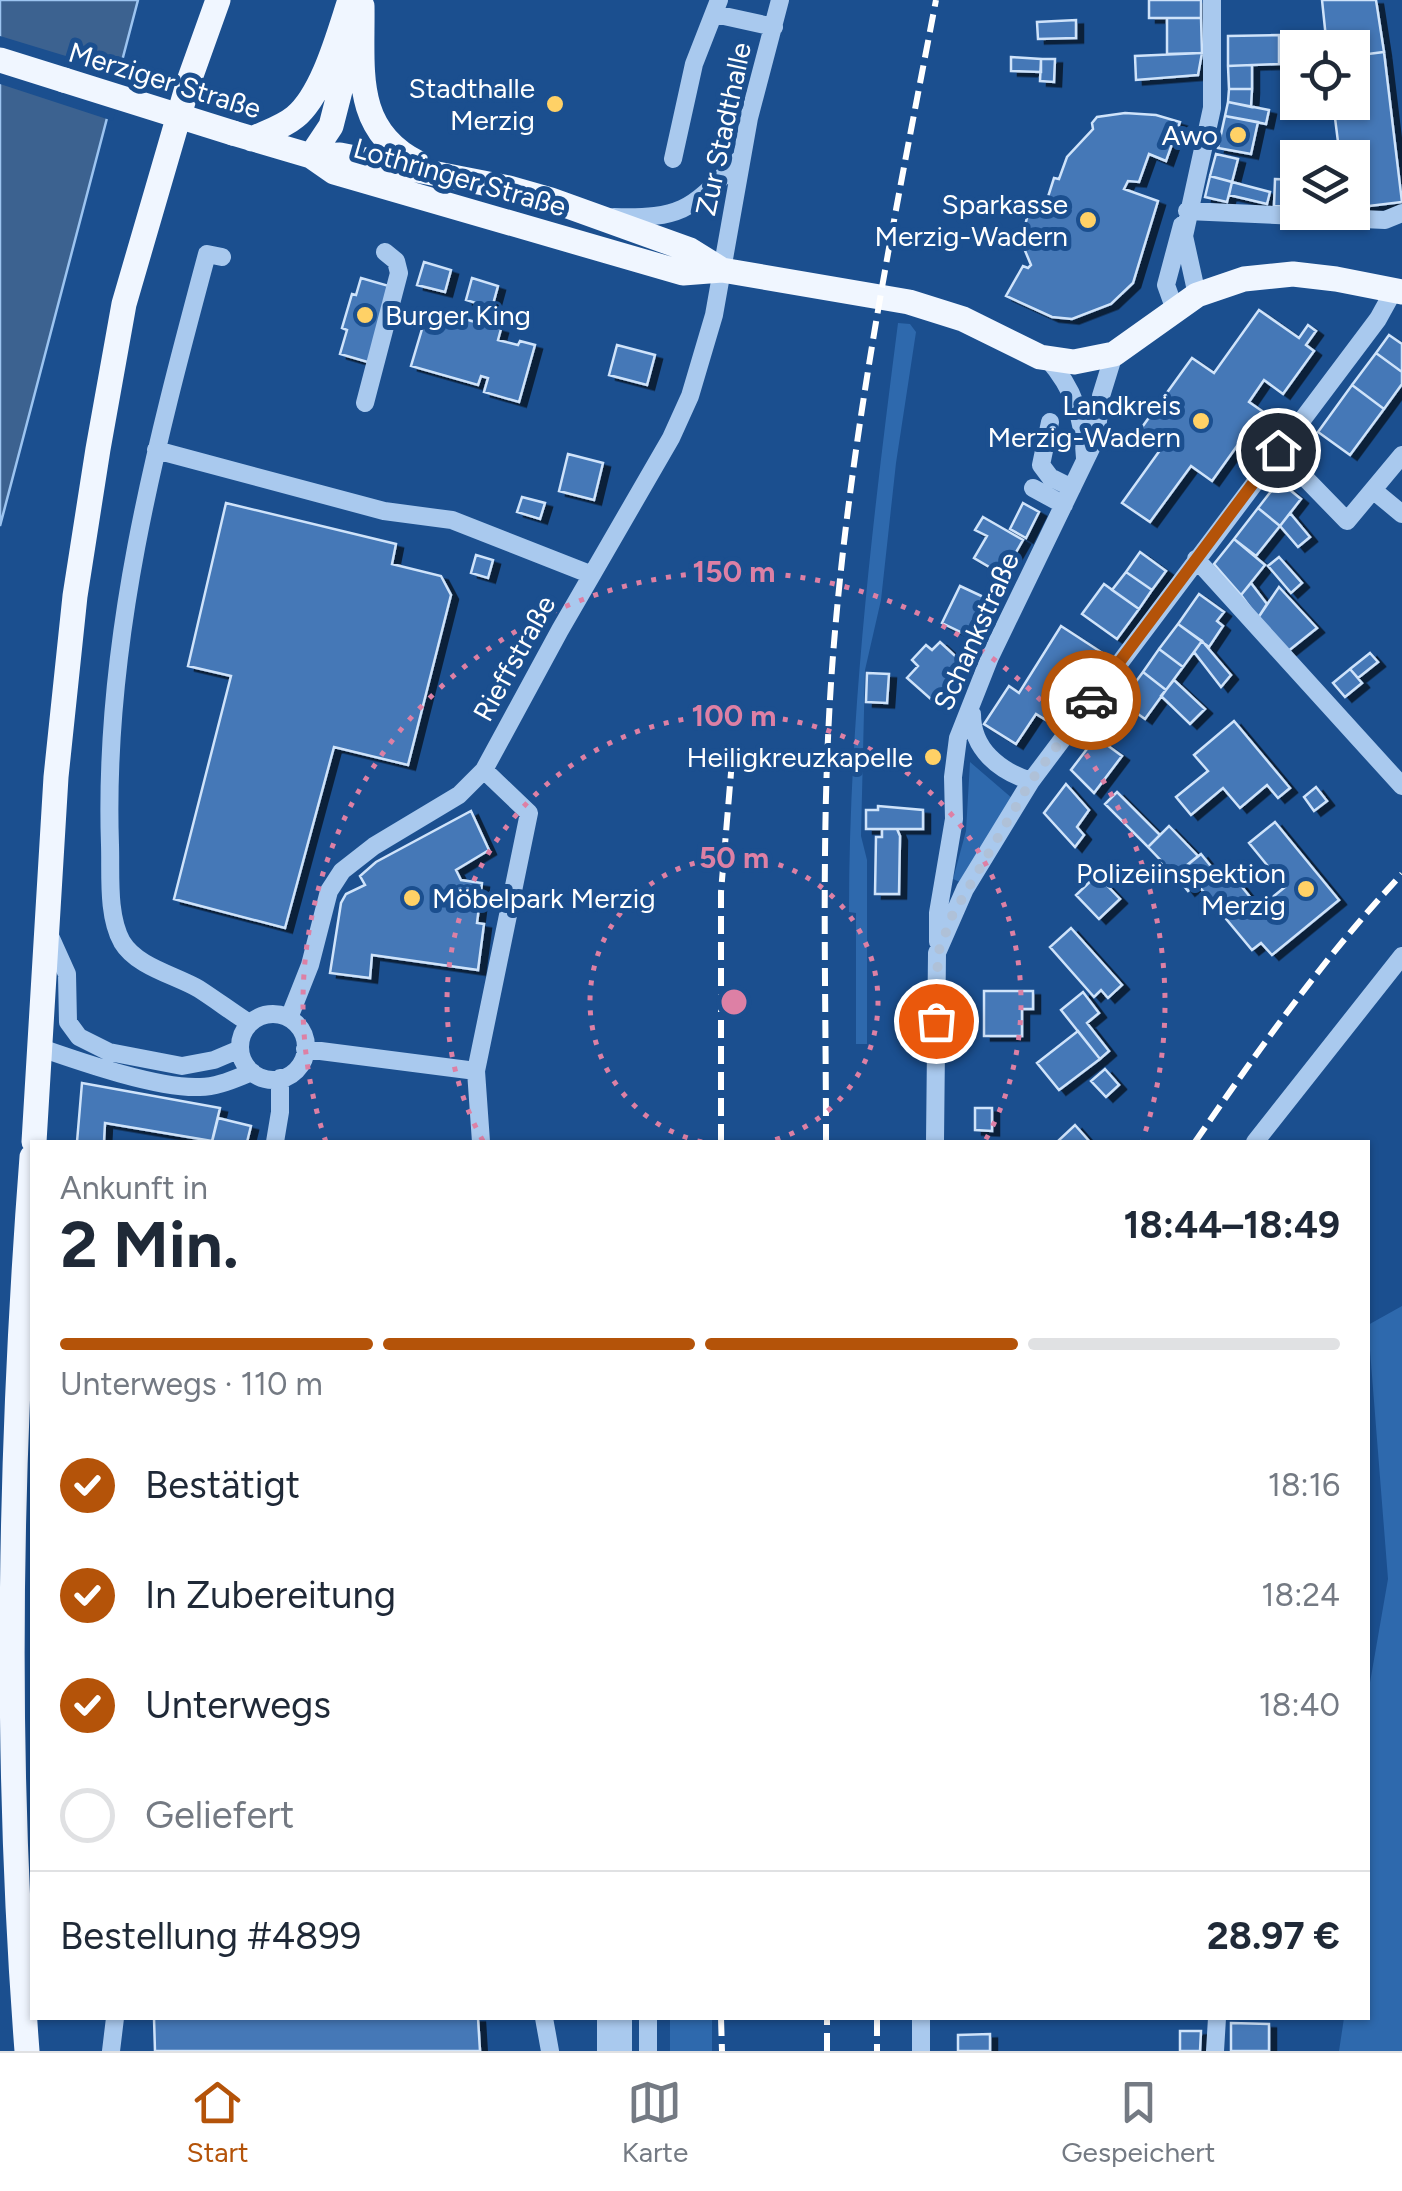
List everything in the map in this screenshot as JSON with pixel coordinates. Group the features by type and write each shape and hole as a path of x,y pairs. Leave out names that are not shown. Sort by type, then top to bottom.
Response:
{"main road":[{"path":"34,1140 56,777 101,431 124,304 189,81 218,0"},
{"path":"243,136 293,118 308,101 358,2"},
{"path":"312,156 331,126 358,2"},
{"path":"358,2 364,98 374,124 391,148 438,173"},
{"name":"Merziger Straße","path":"0,60 312,156"},
{"name":"Lothringer Straße","path":"312,156 340,155 509,188 690,250 722,270"},
{"name":"Lothringer Straße","path":"312,156 334,172 683,273 722,270 909,302 963,320 1024,350 1074,362 1114,354 1198,295 1244,279 1317,276 1392,286"},
{"path":"27,2051 15,1885 11,1592 30,1199"}],"street":[{"name":"Zur Stadthalle","path":"722,270 742,157 780,0"},
{"path":"1198,295 1184,236 1212,108 1212,0"},
{"path":"673,159 694,64 717,7 774,27"},
{"path":"598,216 651,218 683,212 742,157"},
{"path":"1188,210 1385,220 1402,213"},
{"path":"1174,310 1166,285 1175,241 1188,210"},
{"path":"365,403 398,272 396,261 385,252"},
{"path":"222,257 207,254 134,549 110,738 112,904 121,940 134,956 197,988 249,1023"},
{"name":"Rieffstraße","path":"289,1018 310,965 329,891 342,871 374,846 459,796 484,770 671,438 690,396 714,315 722,270"},
{"path":"938,953 965,889 1031,781 1378,319 1392,286"},
{"name":"Schankstraße","path":"935,1140 938,913 954,820 954,758 968,707 1096,438 1114,354"},
{"path":"1047,358 1074,396 1081,418 1085,458"},
{"path":"1050,422 1040,466 1068,496"},
{"path":"156,450 384,511 452,520 592,575"},
{"path":"1278,450 1348,521 1402,455"},
{"path":"1033,488 1068,496"},
{"path":"1374,490 1402,514"},
{"path":"1196,559 1402,786"},
{"path":"980,680 972,708 972,733 979,748 1013,775 1031,781"},
{"path":"481,1140 476,1071 529,813 484,770"},
{"path":"48,930 67,974 68,1022 79,1037 109,1052 182,1066 240,1050"},
{"path":"1258,1140 1402,956"},
{"path":"268,1014 289,1018 302,1031 306,1050 298,1068 280,1078 261,1078 242,1058 244,1031 249,1023 268,1014"},
{"path":"41,1048 88,1065 198,1088 252,1072"},
{"path":"306,1050 476,1071"},
{"path":"274,1140 280,1112 280,1078"},
{"path":"110,2051 115,2020"},
{"path":"544,2020 550,2051"},
{"path":"606,2020 606,2051"},
{"path":"623,2020 623,2051"},
{"path":"648,2020 648,2051"},
{"path":"921,2020 921,2051"},
{"path":"1215,2051 1217,2020"}],"shaded area":[{"path":"0,0 138,0 0,526"},
{"path":"898,323 910,324 916,332 881,600 865,670 861,836 867,860 867,1044 856,1044 856,913 849,912 853,764 872,543"},
{"path":"970,762 1013,799 962,883 953,879 966,831"},
{"path":"1402,1306 1402,2051 1339,2051 1344,2020 1370,2020 1370,1682 1388,1579 1370,1324"},
{"path":"670,2020 712,2020 712,2051 670,2051"}],"pier":[{"path":"0,36 125,74 113,121 0,84"}],"building":[{"path":"1149,0 1201,0 1201,18 1149,18"},
{"path":"1322,0 1376,0 1384,52 1370,54 1370,30 1325,30"},
{"path":"1167,18 1201,18 1202,53 1167,54"},
{"path":"1076,20 1076,38 1038,39 1037,22"},
{"path":"1279,35 1279,64 1228,66 1228,36"},
{"path":"1384,52 1402,202 1370,206 1370,140 1338,140 1335,120 1370,120 1370,54"},
{"path":"1202,53 1198,75 1136,80 1135,56"},
{"path":"1011,57 1041,59 1041,72 1011,71"},
{"path":"1041,59 1055,59 1054,82 1040,81"},
{"path":"1252,65 1252,89 1229,89 1228,66"},
{"path":"1229,89 1252,89 1251,107 1228,102"},
{"path":"1228,102 1269,110 1266,124 1225,116"},
{"name":"Sparkasse Merzig-Wadern","path":"1125,113 1156,115 1180,122 1166,161 1149,154 1139,182 1128,181 1124,189 1158,201 1133,283 1111,304 1072,319 1052,317 1006,296 1023,266 1031,265 1021,241 1028,214 1047,200 1054,178 1059,179 1067,157 1093,129 1097,117"},
{"name":"Awo","path":"1225,116 1258,122 1251,154 1218,148"},
{"path":"1216,154 1238,159 1232,182 1210,176"},
{"path":"1210,176 1232,182 1227,202 1205,197"},
{"path":"1275,179 1280,179 1280,206 1274,206"},
{"path":"1232,182 1270,192 1267,204 1229,195"},
{"path":"424,262 451,270 445,292 417,285"},
{"name":"Burger King","path":"361,278 389,286 371,363 340,354 347,330 342,328"},
{"path":"472,278 498,286 492,308 466,300"},
{"path":"428,309 501,329 498,340 535,345 519,402 484,392 488,378 481,376 478,385 411,366"},
{"name":"Landkreis Merzig-Wadern","path":"1259,310 1299,338 1308,325 1316,331 1306,345 1314,351 1283,394 1264,380 1249,402 1262,411 1212,481 1191,466 1150,522 1122,503 1163,446 1140,430 1192,358 1214,373"},
{"path":"1389,335 1402,344 1402,372 1376,353"},
{"path":"617,345 655,355 647,385 609,375"},
{"path":"1376,353 1402,372 1402,384 1384,409 1352,385"},
{"path":"1352,385 1384,409 1350,455 1318,432"},
{"path":"568,454 603,463 594,500 559,491"},
{"path":"1279,481 1301,499 1280,526 1258,508"},
{"path":"522,497 545,503 540,519 517,512"},
{"path":"226,503 396,544 392,564 441,576 451,595 408,765 334,747 285,928 174,899 231,676 188,666"},
{"path":"1023,503 1039,512 1026,538 1010,529"},
{"path":"1258,508 1280,526 1256,556 1234,539"},
{"path":"1290,513 1310,537 1298,547 1280,526"},
{"path":"983,517 1023,540 1003,575 974,558 987,536 975,530"},
{"path":"1234,539 1265,565 1241,595 1214,564"},
{"path":"1140,552 1166,571 1152,590 1126,572"},
{"path":"476,555 493,560 488,578 471,573"},
{"path":"1279,557 1302,583 1291,593 1268,566"},
{"path":"1126,572 1152,590 1139,609 1112,590"},
{"path":"1251,583 1267,604 1258,618 1241,595"},
{"path":"1104,584 1139,609 1117,639 1082,614"},
{"path":"960,586 990,600 975,639 942,623"},
{"path":"1279,587 1317,628 1287,652 1258,618"},
{"path":"1199,594 1224,612 1217,621 1223,626 1209,647 1178,624"},
{"path":"1178,624 1202,641 1183,667 1159,649"},
{"path":"1061,626 1101,652 1054,725 1036,714 1016,744 984,724 1009,686 1019,693"},
{"path":"1202,641 1231,675 1221,687 1194,652"},
{"path":"940,642 965,665 959,680 933,701 907,678 918,666 912,660 926,645 932,650"},
{"path":"1159,649 1183,667 1166,690 1143,672"},
{"path":"1370,653 1378,662 1358,678 1350,669"},
{"path":"1350,669 1362,683 1345,697 1333,683"},
{"path":"1143,672 1166,690 1145,719 1121,702"},
{"path":"867,673 889,674 887,703 866,702"},
{"path":"1174,680 1205,709 1190,724 1161,696"},
{"path":"1234,721 1290,788 1278,798 1267,785 1240,808 1223,788 1191,815 1176,797 1208,771 1194,755"},
{"path":"1096,737 1122,756 1094,793 1071,770"},
{"path":"1066,784 1089,810 1077,827 1084,835 1075,847 1044,813"},
{"path":"1316,787 1327,801 1314,811 1304,797"},
{"path":"1117,792 1160,835 1148,847 1105,804"},
{"path":"878,806 923,810 923,829 866,829 866,810 878,810"},
{"name":"Möbelpark Merzig","path":"471,811 489,850 456,870 461,880 482,883 477,923 484,924 478,970 372,955 370,978 330,973 341,903 346,894 365,885 360,876 376,862"},
{"name":"Polizeiinspektion Merzig","path":"1275,822 1339,900 1272,955 1261,943 1252,950 1197,884 1188,891 1175,875 1201,854 1226,885 1234,877 1259,908 1285,887 1249,843"},
{"path":"1169,826 1198,856 1175,875 1148,847"},
{"path":"882,829 897,829 900,836 899,894 875,894 876,837 882,837"},
{"path":"1097,875 1120,899 1099,919 1076,895"},
{"path":"1071,928 1122,985 1108,998 1101,990 1094,997 1050,947"},
{"path":"984,991 1033,991 1033,1009 1022,1009 1022,1036 984,1036"},
{"path":"1083,992 1099,1013 1087,1023 1109,1051 1100,1059 1061,1010"},
{"path":"1078,1031 1100,1059 1059,1090 1037,1063"},
{"path":"1105,1069 1119,1085 1106,1097 1091,1081"},
{"path":"82,1083 220,1108 212,1140 105,1123 104,1140 77,1140"},
{"path":"975,1108 992,1108 992,1131 975,1130"},
{"path":"218,1118 251,1126 248,1140 212,1140"},
{"path":"1075,1125 1088,1140 1059,1140"},
{"path":"154,2020 478,2020 480,2051 155,2051"},
{"path":"1231,2023 1269,2024 1269,2051 1231,2051"},
{"path":"1180,2031 1201,2031 1200,2051 1180,2051"},
{"path":"990,2034 990,2051 958,2051 958,2035"}],"railway":[{"path":"826,1140 825,830 834,643 863,400 936,0"},
{"path":"721,1140 721,892 733,749"},
{"path":"1196,1140 1319,971 1402,874"},
{"path":"721,2020 722,2051"},
{"path":"827,2020 827,2051"},
{"path":"877,2020 877,2051"}],"way so far":[{"path":"936,1021 938,953 965,889 1031,781 1091,700"}],"place":[{"name":"Stadthalle Merzig","path":"555,104"},
{"name":"Awo","path":"1238,135"},
{"name":"Sparkasse Merzig-Wadern","path":"1088,220"},
{"name":"Burger King","path":"365,315"},
{"name":"Landkreis Merzig-Wadern","path":"1201,421"},
{"name":"Heiligkreuzkapelle","path":"933,757"},
{"name":"Polizeiinspektion Merzig","path":"1306,889"},
{"name":"Möbelpark Merzig","path":"412,898"}],"route":[{"path":"1091,700 1278,450"}]}
